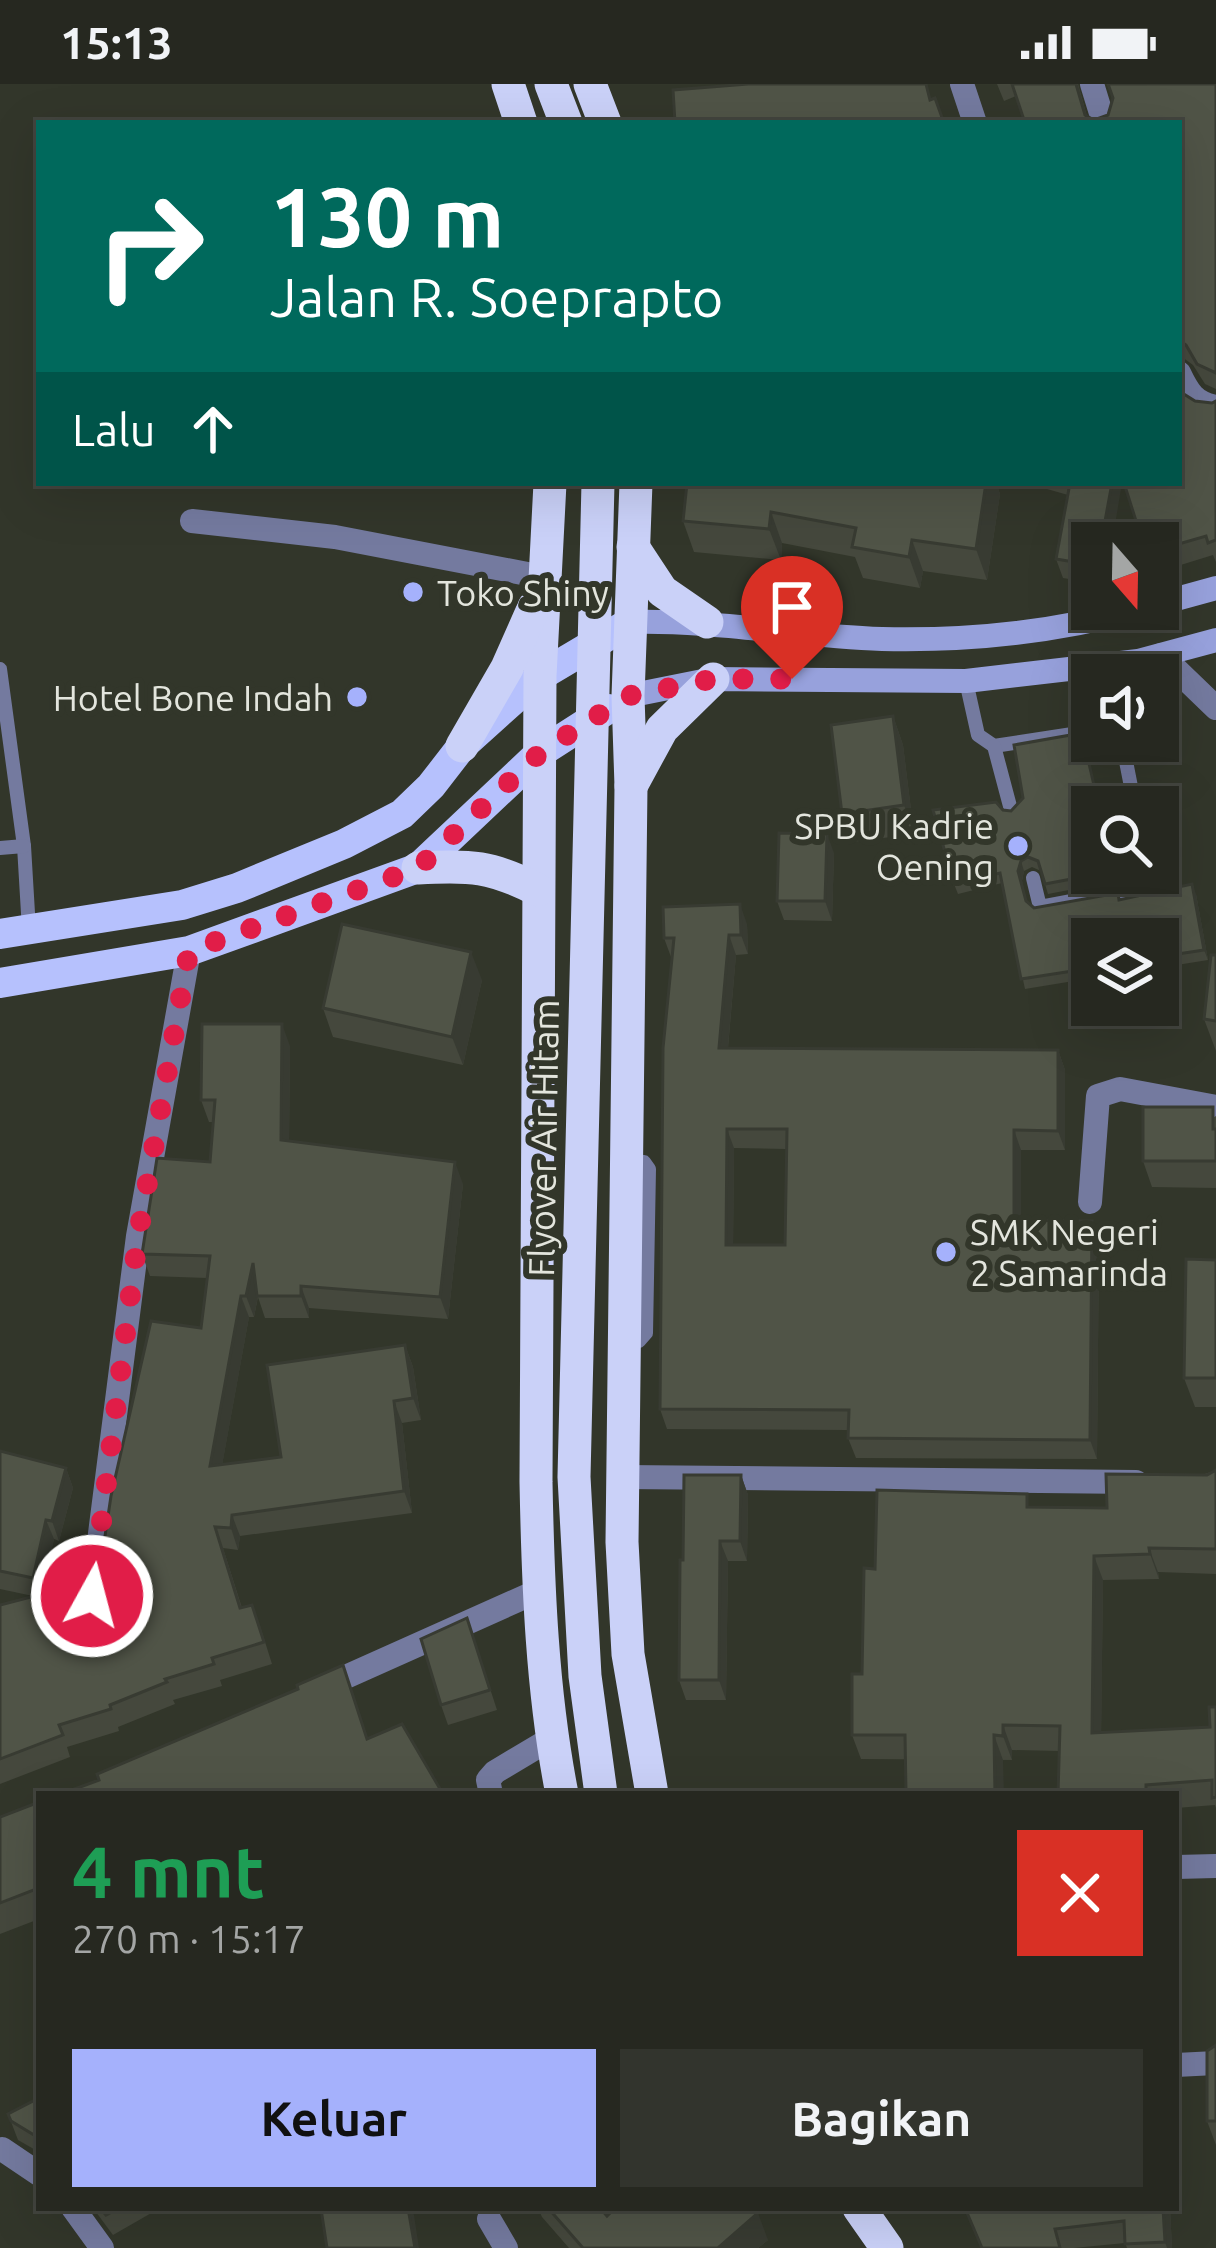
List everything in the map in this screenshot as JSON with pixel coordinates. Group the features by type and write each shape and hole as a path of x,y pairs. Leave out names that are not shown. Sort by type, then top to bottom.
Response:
{"highway":[{"path":"508,84 520,120"},
{"path":"551,84 565,120"},
{"path":"590,84 604,120"},
{"path":"550,486 539,676 538,1591 561,1791"},
{"name":"Flyover Air Hitam","path":"598,486 574,1477 585,1676 601,1791"},
{"path":"636,486 628,696 631,786 622,1542 628,1654 651,1791"},
{"path":"633,547 662,591 706,622"},
{"path":"462,746 507,668 543,583"},
{"path":"631,786 662,729 713,679"},
{"path":"418,868 472,865 538,890"},
{"path":"537,1249 625,1249"},
{"path":"862,2211 887,2248"}],"main road":[{"path":"1179,598 1216,588"},
{"path":"14,932 182,905 344,844 402,814 462,746 539,676 631,622 706,622 881,639 1015,635 1071,623"},
{"path":"1168,654 1216,640"},
{"path":"0,983 189,951 418,868 541,752 628,696 713,679 966,681 1071,673"}],"street":[{"path":"962,84 974,120"},
{"path":"1092,84 1103,120"},
{"path":"1182,379 1202,404 1216,406"},
{"path":"192,521 334,538 543,583"},
{"path":"1179,673 1216,708"},
{"path":"92,1596 138,1236 189,951"},
{"path":"1090,1202 1098,1096 1120,1090 1216,1107"},
{"path":"624,1477 1168,1482"},
{"path":"300,1697 538,1591"},
{"path":"490,1791 488,1780 495,1772 552,1738"},
{"path":"1179,1867 1216,1866"},
{"path":"1179,2065 1216,2063"},
{"path":"2,2149 36,2172"},
{"path":"75,2211 102,2248"},
{"path":"489,2219 506,2248"}],"lane":[{"path":"0,669 24,846 14,932"},
{"path":"966,681 978,735 994,746 1011,810"},
{"path":"994,746 1071,734"},
{"path":"0,848 24,846"},
{"path":"1033,878 1040,907 1108,894"},
{"path":"624,1342 639,1341 646,1333 649,1169 644,1162 625,1161"}],"building":[{"path":"748,84 926,84 943,120 675,120 673,90"},
{"path":"1012,84 1076,84 1085,115 1094,120 1024,120"},
{"path":"1108,84 1216,84 1216,373 1197,364 1182,342 1182,120 1094,120 1108,115 1113,98"},
{"path":"1182,393 1195,401 1216,401 1216,540 1208,543 1206,536 1179,544 1179,522 1136,522 1125,486 1182,486"},
{"path":"687,486 986,486 976,549 912,540 909,557 852,547 856,528 771,512 769,529 683,521"},
{"path":"1069,486 1111,486 1105,522 1071,522 1071,562 1056,559"},
{"path":"893,716 904,805 842,814 831,725"},
{"name":"SPBU Kadrie Oening","path":"1071,735 1071,762 1089,762 1094,786 1071,786 1071,879 1045,884 1038,861 1028,857 1018,871 1026,901 1034,908 1112,894 1118,894 1119,900 1179,894 1179,887 1192,884 1204,950 1179,954 1179,918 1071,918 1071,971 1021,979 1000,873 954,884 933,810 996,802 1011,811 1023,798 1014,745"},
{"path":"779,833 827,834 825,901 777,901"},
{"name":"SMK Negeri 2 Samarinda","path":"740,904 741,935 729,935 719,1048 1058,1050 1058,1131 1014,1130 1014,1220 1092,1221 1090,1440 848,1438 849,1410 660,1409 663,1048 674,938 664,938 663,907","holes":["727,1129 787,1129 785,1245 726,1245"]},
{"path":"342,924 471,952 452,1037 323,1008"},
{"path":"1211,955 1216,955 1216,1021 1204,1019"},
{"path":"202,1024 282,1024 281,1140 455,1162 440,1297 301,1286 301,1296 257,1296 253,1263 246,1296 241,1296 210,1466 281,1457 267,1365 405,1345 413,1398 394,1401 404,1491 232,1515 231,1528 215,1527 240,1608 252,1605 264,1642 212,1658 214,1664 165,1679 167,1682 110,1705 111,1709 59,1725 63,1735 0,1759 0,1605 73,1586 89,1590 98,1583 111,1496 151,1321 201,1328 210,1256 142,1254 157,1158 210,1162 215,1100 201,1100"},
{"path":"1143,1107 1213,1107 1216,1161 1143,1161"},
{"path":"1186,1259 1216,1260 1216,1378 1184,1378"},
{"path":"0,1451 66,1468 52,1521 46,1520 33,1578 0,1571"},
{"path":"1216,1470 1216,1549 1149,1548 1150,1554 1094,1556 1092,1733 1210,1727 1209,1707 1216,1707 1216,1797 1212,1798 1212,1780 1146,1785 1146,1791 1058,1791 1060,1726 1003,1725 1003,1736 994,1735 995,1791 906,1791 905,1735 852,1735 852,1674 862,1674 864,1568 875,1569 877,1490 1027,1494 1027,1507 1107,1508 1106,1474 1207,1475"},
{"path":"684,1475 741,1475 740,1541 720,1541 719,1680 679,1680"},
{"path":"467,1618 490,1690 441,1705 421,1639"},
{"path":"343,1665 367,1739 402,1724 441,1791 69,1791 99,1780 97,1774 298,1689 297,1685"},
{"path":"36,1803 36,1889 0,1903 0,1817"},
{"path":"1216,2045 1216,2121 1207,2121 1207,2051"},
{"path":"36,2100 36,2136 11,2121 8,2114"},
{"path":"321,2211 409,2211 415,2248 327,2248"},
{"path":"551,2211 603,2211 607,2216 612,2211 758,2213 718,2248 583,2248"},
{"path":"966,2211 1163,2211 1165,2242 1125,2244 1124,2221 1055,2229 1060,2248 982,2248"}],"place":[{"name":"Toko Shiny","path":"413,592"},
{"name":"Hotel Bone Indah","path":"357,697"},
{"name":"SPBU Kadrie Oening","path":"1018,846"},
{"name":"SMK Negeri 2 Samarinda","path":"946,1252"}],"route":[{"path":"92,1596 138,1236 189,951 418,868 541,752 628,696 713,679 792,679"}]}
